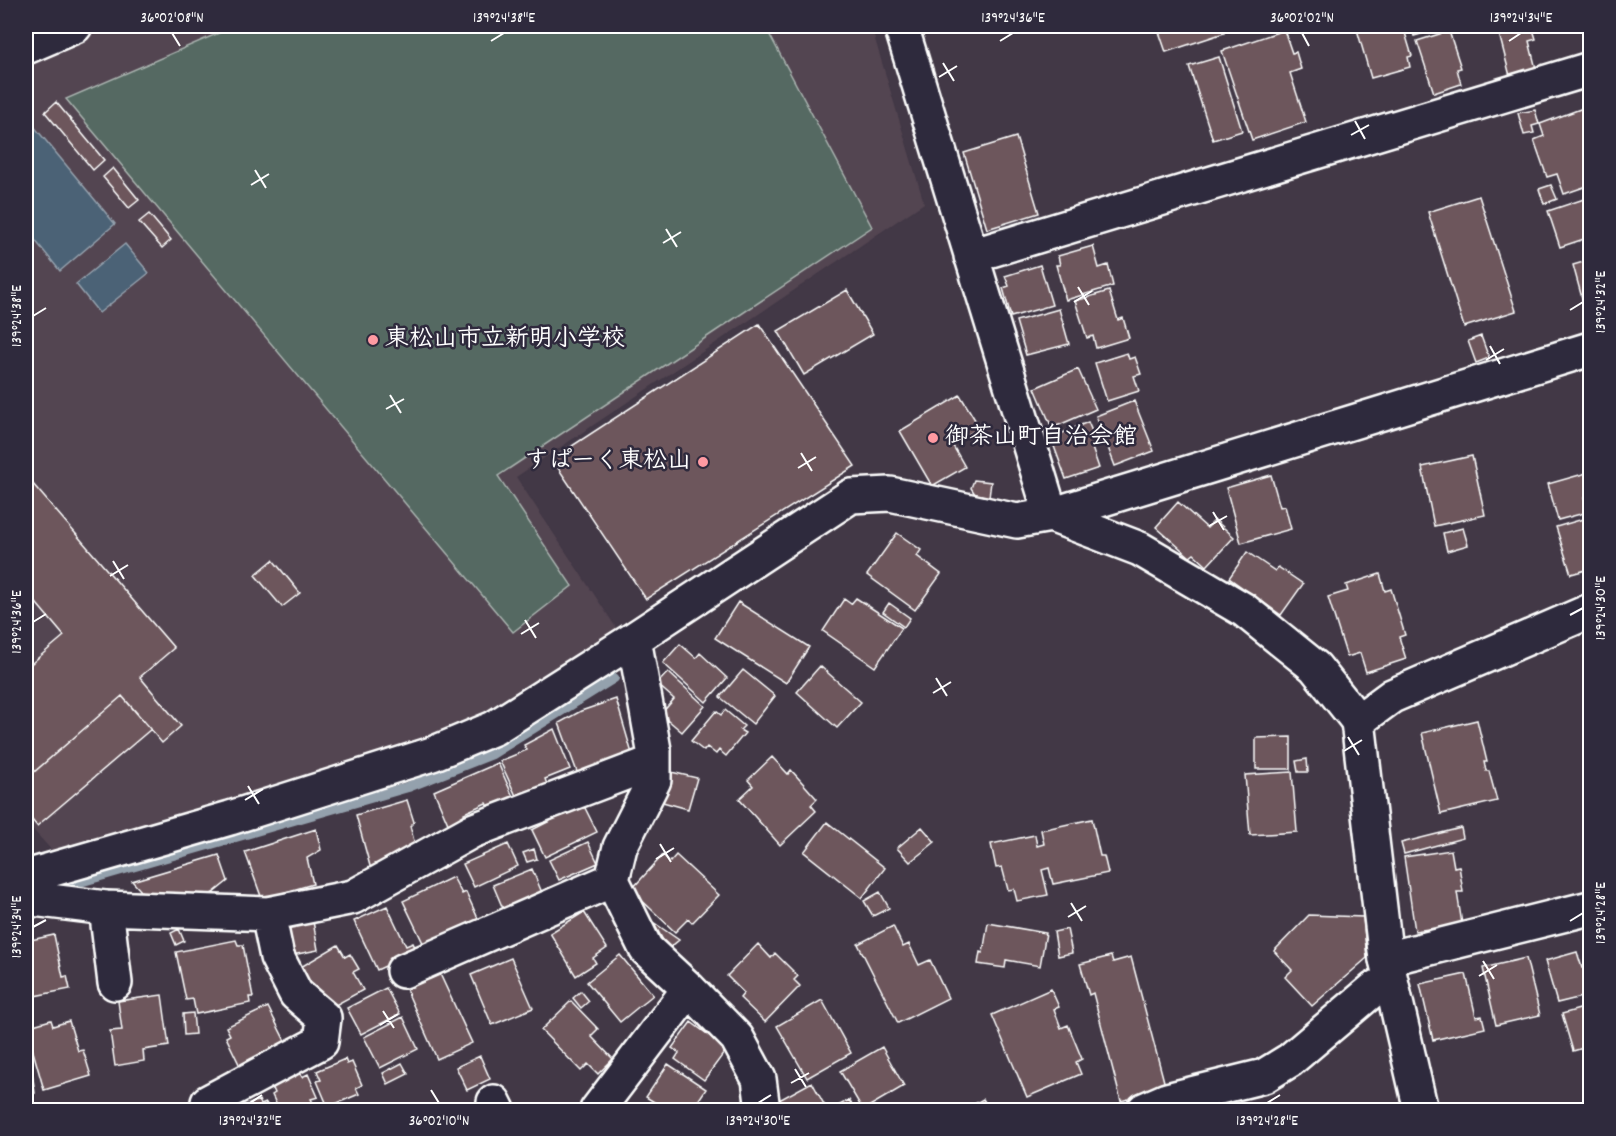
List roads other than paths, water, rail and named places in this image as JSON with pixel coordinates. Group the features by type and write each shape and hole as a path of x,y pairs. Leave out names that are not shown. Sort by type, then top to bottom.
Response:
{"street":[{"path":"26,47 75,26"},
{"path":"901,26 1051,515"},
{"path":"971,256 1590,69"},
{"path":"26,877 230,818 432,754 494,728 851,496 890,494 1017,521 1051,515 1590,350"},
{"path":"1051,515 1140,549 1244,610 1315,667 1358,721 1388,970 1421,1110"},
{"path":"1358,721 1392,696 1590,611"},
{"path":"634,639 654,750 654,780 620,847 612,880 646,949 737,1038 759,1079 763,1110"},
{"path":"26,888 33,899 106,908 268,914 353,897 472,831 654,762"},
{"path":"403,971 612,880"},
{"path":"106,908 115,983"},
{"path":"1144,1110 1167,1100 1264,1076 1290,1060 1374,988 1388,970 1590,908"},
{"path":"208,1102 321,1042 324,1018 296,994 277,957 268,914"},
{"path":"597,1110 689,989"}],"water":[{"path":"32,124 115,224 60,271 26,229 26,130"},
{"path":"125,244 149,273 99,313 76,284"}],"waterway":[{"path":"73,884 408,787 492,754 614,678"}],"place":[{"name":"東松山市立新明小学校","path":"373,340"},
{"name":"御茶山町自治会館","path":"933,438"},
{"name":"すぱーく東松山","path":"703,462"}]}
